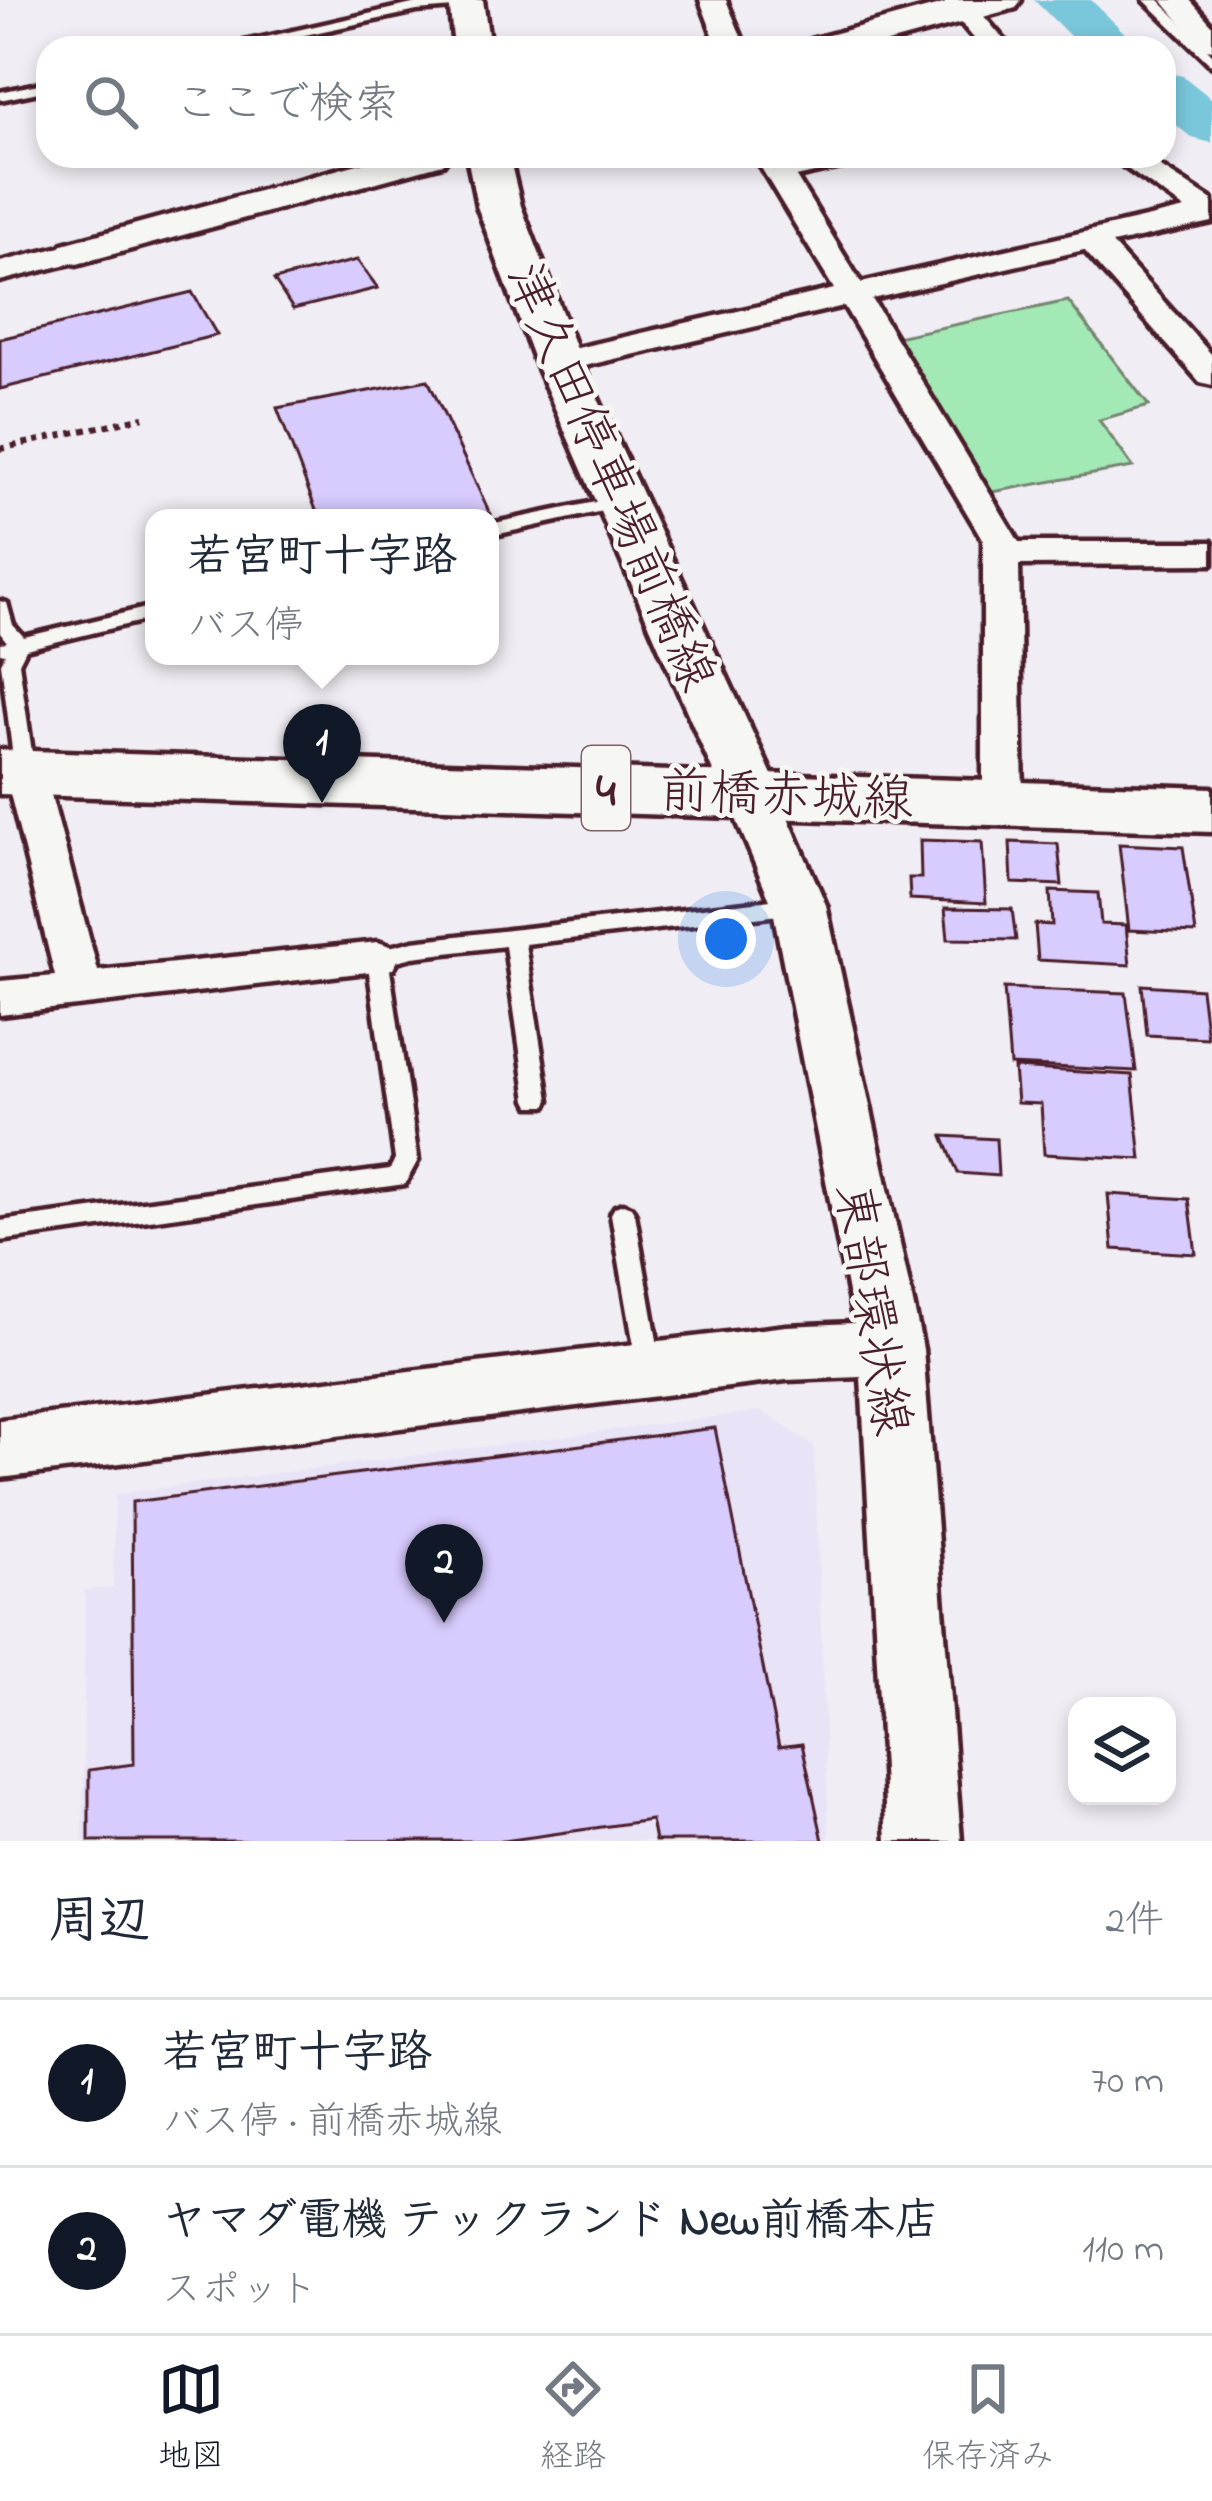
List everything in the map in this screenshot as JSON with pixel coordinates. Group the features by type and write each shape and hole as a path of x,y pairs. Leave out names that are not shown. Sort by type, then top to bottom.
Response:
{"main road":[{"path":"861,36 958,5 1003,0"},
{"name":"津久田停車場前橋線","path":"491,168 499,206 558,362 751,792"},
{"name":"前橋赤城線","path":"13,772 1212,810"}],"street":[{"path":"713,0 726,36"},
{"path":"1174,0 1212,42"},
{"path":"466,1 470,36"},
{"path":"958,5 986,36"},
{"path":"0,272 386,168"},
{"path":"774,168 850,298 994,524 1001,554 1003,801"},
{"path":"1143,168 1211,212"},
{"path":"558,362 1211,212"},
{"path":"1094,242 1212,375"},
{"path":"1001,554 1212,553"},
{"path":"13,772 77,961 76,990"},
{"name":"東部環状線","path":"751,792 799,905 891,1349 924,1841"},
{"path":"0,998 378,958"},
{"path":"0,1449 837,1348 891,1349"}],"lane":[{"path":"1151,0 1212,62"},
{"path":"281,36 466,1"},
{"path":"0,96 36,88"},
{"path":"499,528 619,502"},
{"path":"0,608 9,647 13,772"},
{"path":"9,647 145,614"},
{"path":"0,1231 397,1177 407,1160 378,958 413,949 799,905"},
{"path":"514,939 538,1100"},
{"path":"623,1214 650,1370"}],"path":[{"path":"0,449 144,417"}],"shaded area":[{"path":"762,1411 814,1446 829,1841 83,1841 85,1590 113,1588 115,1494"}],"green space":[{"path":"1068,301 1149,406 1099,420 1133,467 992,492 896,337"}],"building":[{"path":"357,260 378,288 293,309 274,280"},
{"path":"192,292 217,335 0,389 0,339"},
{"path":"428,380 488,509 316,509 277,408"},
{"path":"920,840 982,842 986,903 910,899 909,878 921,878"},
{"path":"1010,842 1058,844 1062,885 1012,883"},
{"path":"1119,844 1183,847 1196,933 1129,930"},
{"path":"1050,891 1098,893 1101,924 1126,925 1130,965 1038,960 1035,924 1052,925"},
{"path":"945,908 1012,909 1016,940 948,939"},
{"path":"1142,985 1201,989 1207,1038 1147,1035"},
{"path":"1004,988 1126,993 1136,1071 1010,1065"},
{"path":"1014,1068 1132,1075 1141,1159 1044,1154 1041,1104 1017,1103"},
{"path":"943,1136 996,1139 998,1176 958,1173"},
{"path":"1108,1194 1189,1199 1196,1254 1113,1249"},
{"path":"715,1428 779,1747 802,1744 823,1841 655,1841 651,1820 504,1841 89,1841 89,1770 134,1764 132,1502"}],"waterway":[{"path":"1060,0 1100,36"},
{"path":"1176,98 1212,126"}],"place":[{"name":"若宮町十字路","path":"322,803"},
{"name":"ヤマダ電機 テックランド New前橋本店","path":"444,1623"}]}
